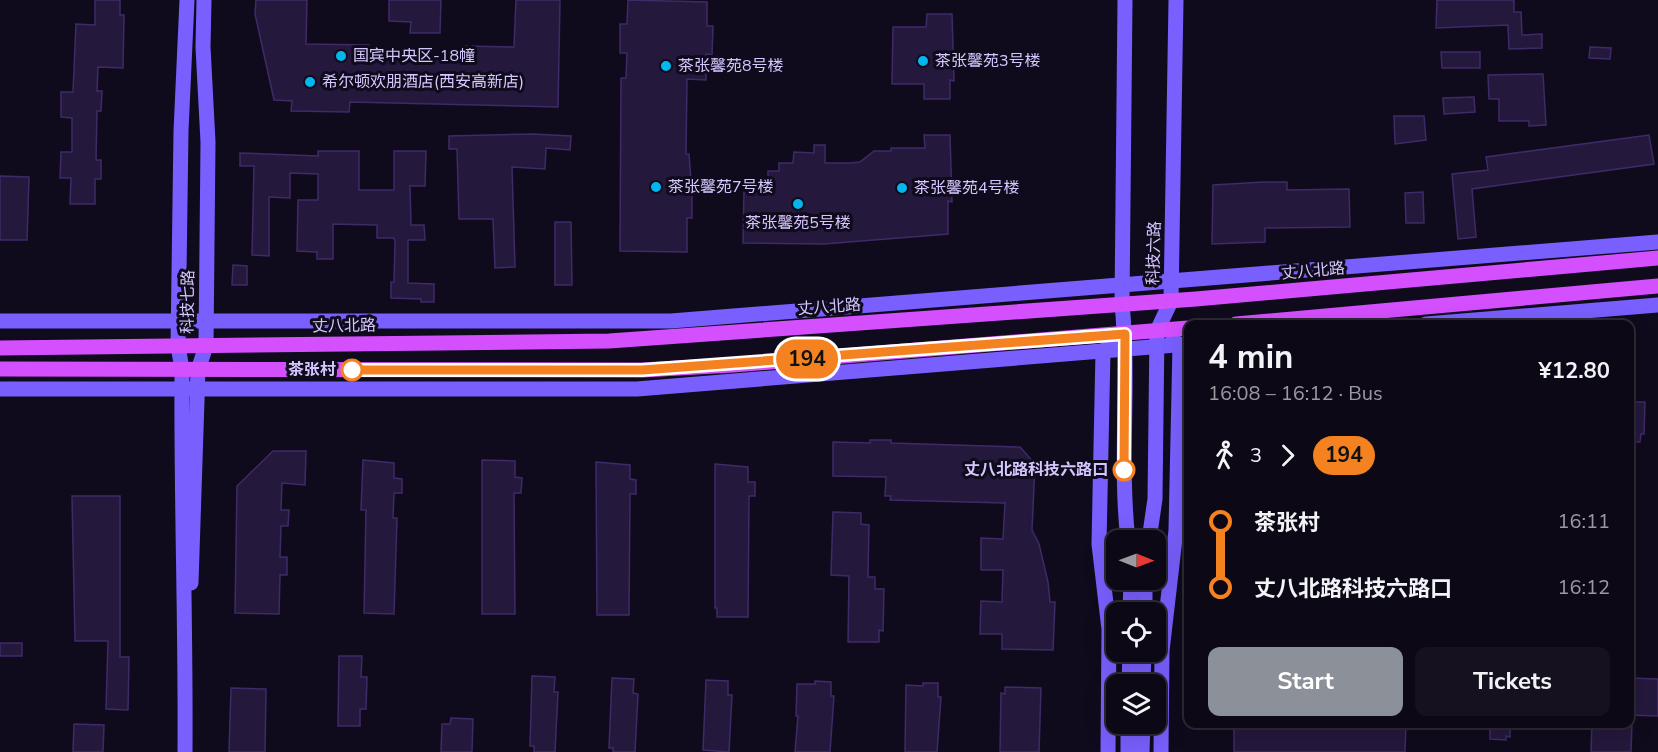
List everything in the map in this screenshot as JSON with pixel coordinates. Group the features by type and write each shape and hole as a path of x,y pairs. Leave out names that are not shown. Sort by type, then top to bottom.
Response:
{"main road":[{"name":"科技七路","path":"188,0 181,131 178,346 189,390"},
{"name":"科技七路","path":"185,752 186,639 181,546 189,390 206,346 208,142 204,0"},
{"name":"科技六路","path":"1125,0 1122,304 1125,342 1123,498 1127,530"},
{"name":"科技六路","path":"1150,530 1155,499 1157,331 1171,301 1176,0"},
{"path":"0,321 671,321 1122,287 1658,242"},
{"name":"丈八北路","path":"0,348 609,340 1171,301 1658,258"},
{"path":"1280,320 1658,286"},
{"path":"1475,320 1658,305"},
{"path":"0,389 637,388 1103,351 1157,331 1184,328"},
{"path":"1157,331 1184,344"},
{"path":"0,369 642,370 1125,342 1157,347 1184,344"},
{"path":"1161,752 1162,651 1176,530 1184,344"},
{"path":"1103,351 1099,544 1109,629 1108,752"},
{"path":"1128,734 1128,752"},
{"path":"1142,752 1143,734"}],"building":[{"path":"95,0 120,0 120,15 124,15 123,68 98,67 97,91 102,91 101,111 97,111 96,160 101,160 101,179 95,179 95,204 70,204 71,178 60,178 61,152 72,152 72,118 61,117 61,92 73,92 76,24 95,25"},
{"name":"国宾中央区-18幢","path":"256,0 307,0 306,44 369,45 369,55 466,58 466,46 514,47 516,0 560,0 558,107 350,102 349,112 291,111 292,101 274,100 255,14"},
{"path":"389,0 441,0 440,33 410,33 411,22 389,21"},
{"path":"628,0 707,2 707,26 713,26 712,55 706,54 706,80 687,79 686,154 689,154 692,218 687,218 687,252 620,251 621,78 626,78 627,53 620,53 620,24 627,24"},
{"path":"1437,0 1514,0 1514,12 1521,12 1522,35 1542,34 1542,48 1509,49 1508,25 1436,28"},
{"name":"茶张馨苑3号楼","path":"927,14 952,14 954,81 950,80 950,99 924,99 924,84 892,84 893,27 926,27"},
{"path":"1590,47 1611,48 1610,59 1589,58"},
{"path":"1441,52 1480,52 1480,68 1442,68"},
{"path":"1543,74 1546,125 1529,126 1529,121 1499,121 1499,99 1489,99 1488,75"},
{"path":"1474,97 1475,112 1444,114 1443,98"},
{"path":"1394,116 1424,116 1426,140 1395,144"},
{"path":"533,134 571,136 570,150 546,148 545,169 512,167 515,267 495,268 493,219 459,219 457,149 449,149 449,136"},
{"path":"924,135 950,135 952,202 948,201 948,234 824,244 743,243 744,188 755,192 757,180 768,178 768,171 779,171 779,163 793,163 794,152 814,153 814,145 825,145 825,163 860,162 874,151 891,151 891,148 925,148"},
{"path":"1649,135 1654,164 1472,189 1476,237 1458,239 1452,174 1488,170 1486,157"},
{"path":"318,151 359,151 359,190 394,190 394,151 426,151 425,186 410,186 411,225 424,225 425,240 408,240 408,283 434,284 434,302 391,298 391,282 394,282 395,241 394,238 377,238 377,225 333,224 333,259 317,259 317,252 297,251 298,200 318,200 318,174 290,173 290,198 269,197 269,256 252,255 254,166 240,166 240,153 318,156"},
{"path":"0,176 29,177 27,240 0,240"},
{"path":"1287,182 1287,190 1349,189 1350,227 1265,228 1265,242 1212,244 1213,185"},
{"path":"1423,192 1424,223 1406,223 1405,193"},
{"path":"555,222 571,222 572,285 555,285"},
{"path":"233,265 247,266 247,285 232,285"},
{"path":"1634,402 1645,402 1644,434 1641,434 1640,442 1634,442"},
{"path":"870,440 891,440 891,443 1020,447 1035,464 1032,530 1039,544 1050,602 1055,602 1053,650 1002,649 1002,634 980,634 981,601 1002,602 1003,570 981,570 981,538 1003,539 1005,503 890,500 891,496 885,496 886,477 833,476 833,442 870,443"},
{"path":"273,451 306,451 305,485 282,483 281,510 289,510 288,526 281,526 280,557 287,557 287,575 280,575 279,614 235,613 237,486"},
{"path":"363,460 394,463 394,478 402,479 402,493 394,493 393,518 397,518 394,614 364,613 366,510 361,510"},
{"path":"482,460 515,461 515,477 522,478 521,493 514,493 515,614 482,614"},
{"path":"596,462 630,465 630,479 636,480 636,494 630,494 629,615 597,615"},
{"path":"715,464 748,467 748,482 755,482 755,496 749,496 748,617 717,617 717,608 715,608"},
{"path":"72,496 120,496 120,657 129,657 128,710 106,709 108,641 75,641"},
{"path":"833,512 861,513 861,524 869,525 868,577 875,577 875,589 884,589 883,631 879,630 879,642 848,642 849,576 831,575"},
{"path":"0,643 22,643 22,656 0,656"},
{"path":"339,656 362,656 361,677 367,677 366,709 360,709 360,726 338,726"},
{"path":"532,676 555,677 554,692 558,692 555,752 534,752 534,746 530,746"},
{"path":"612,678 634,679 633,693 638,694 635,752 613,752 613,748 609,748"},
{"path":"1634,678 1658,679 1658,716 1634,715"},
{"path":"706,680 728,681 728,695 732,695 729,752 703,750"},
{"path":"815,681 831,682 831,696 834,696 830,752 795,752 798,716 796,716 797,684 815,684"},
{"path":"923,683 938,683 938,697 941,697 937,752 905,752 906,685 923,686"},
{"path":"1005,687 1041,688 1039,752 1000,752 1001,693 1005,694"},
{"path":"231,688 266,689 265,752 229,752"},
{"path":"451,718 473,719 472,752 441,752 442,724 450,724"},
{"path":"74,724 104,725 103,752 73,752"},
{"path":"1234,728 1406,728 1405,752 1234,752"},
{"path":"1490,728 1510,728 1510,737 1506,736 1506,740 1490,739"},
{"path":"1592,728 1632,728 1631,752 1591,752"}],"bus line":[{"name":"194","path":"352,370 642,370 1125,334 1124,470"}],"place":[{"name":"国宾中央区-18幢","path":"341,56"},
{"name":"茶张馨苑3号楼","path":"923,61"},
{"name":"茶张馨苑8号楼","path":"666,66"},
{"name":"希尔顿欢朋酒店(西安高新店)","path":"310,82"},
{"name":"茶张馨苑7号楼","path":"656,187"},
{"name":"茶张馨苑4号楼","path":"902,188"},
{"name":"茶张馨苑5号楼","path":"798,204"},
{"name":"茶张村","path":"352,370"},
{"name":"丈八北路科技六路口","path":"1124,470"}]}
